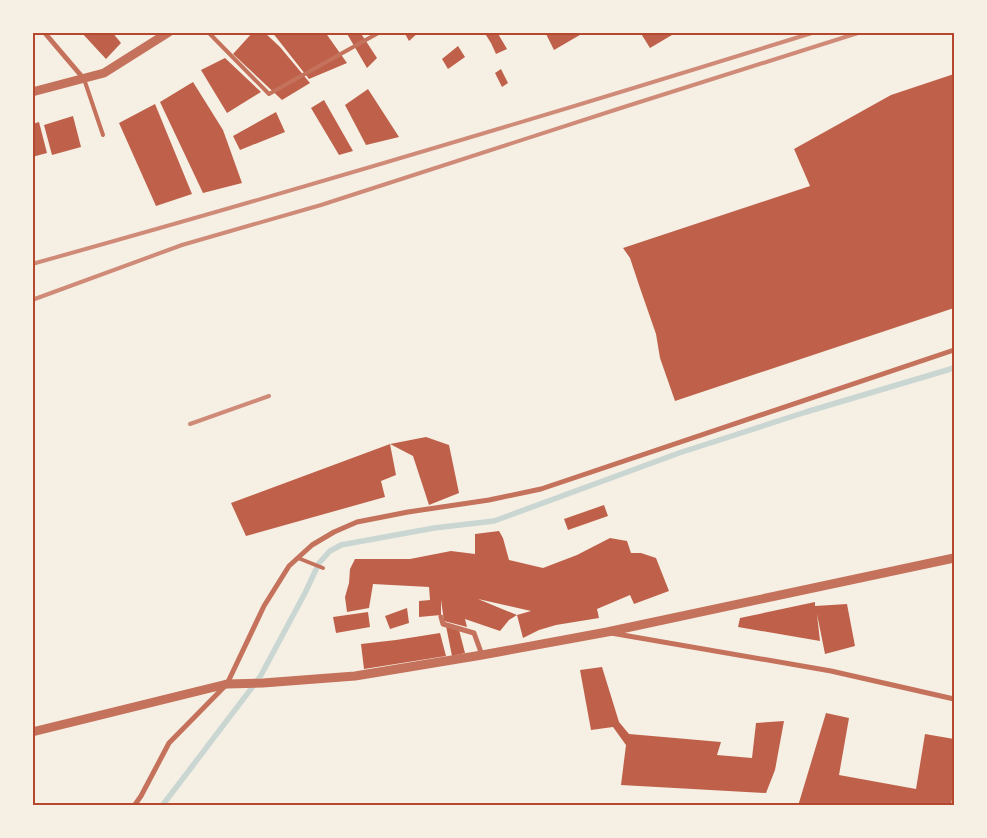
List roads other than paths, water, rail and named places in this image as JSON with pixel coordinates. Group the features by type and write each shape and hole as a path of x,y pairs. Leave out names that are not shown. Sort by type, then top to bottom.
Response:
{"street":[{"path":"44,32 84,79"},
{"path":"32,92 104,73 169,32"},
{"path":"134,806 169,743 227,684 264,606 289,566 312,545 334,532 357,522 489,500 541,489 954,350"},
{"path":"32,732 227,684 355,676 482,654 607,632 954,558"},
{"path":"441,616 443,624 474,632 482,654"},
{"path":"607,632 831,671 954,699"}],"lane":[{"path":"208,32 269,94 380,32"},
{"path":"84,79 103,135"},
{"path":"298,558 323,568"}],"waterway":[{"path":"162,806 260,677 319,563 330,551 341,545 434,528 494,521 679,453 806,412 954,368"}],"railway":[{"path":"32,264 425,151 815,32"},
{"path":"32,300 182,245 321,205 861,32"},
{"path":"190,424 269,396"}]}
